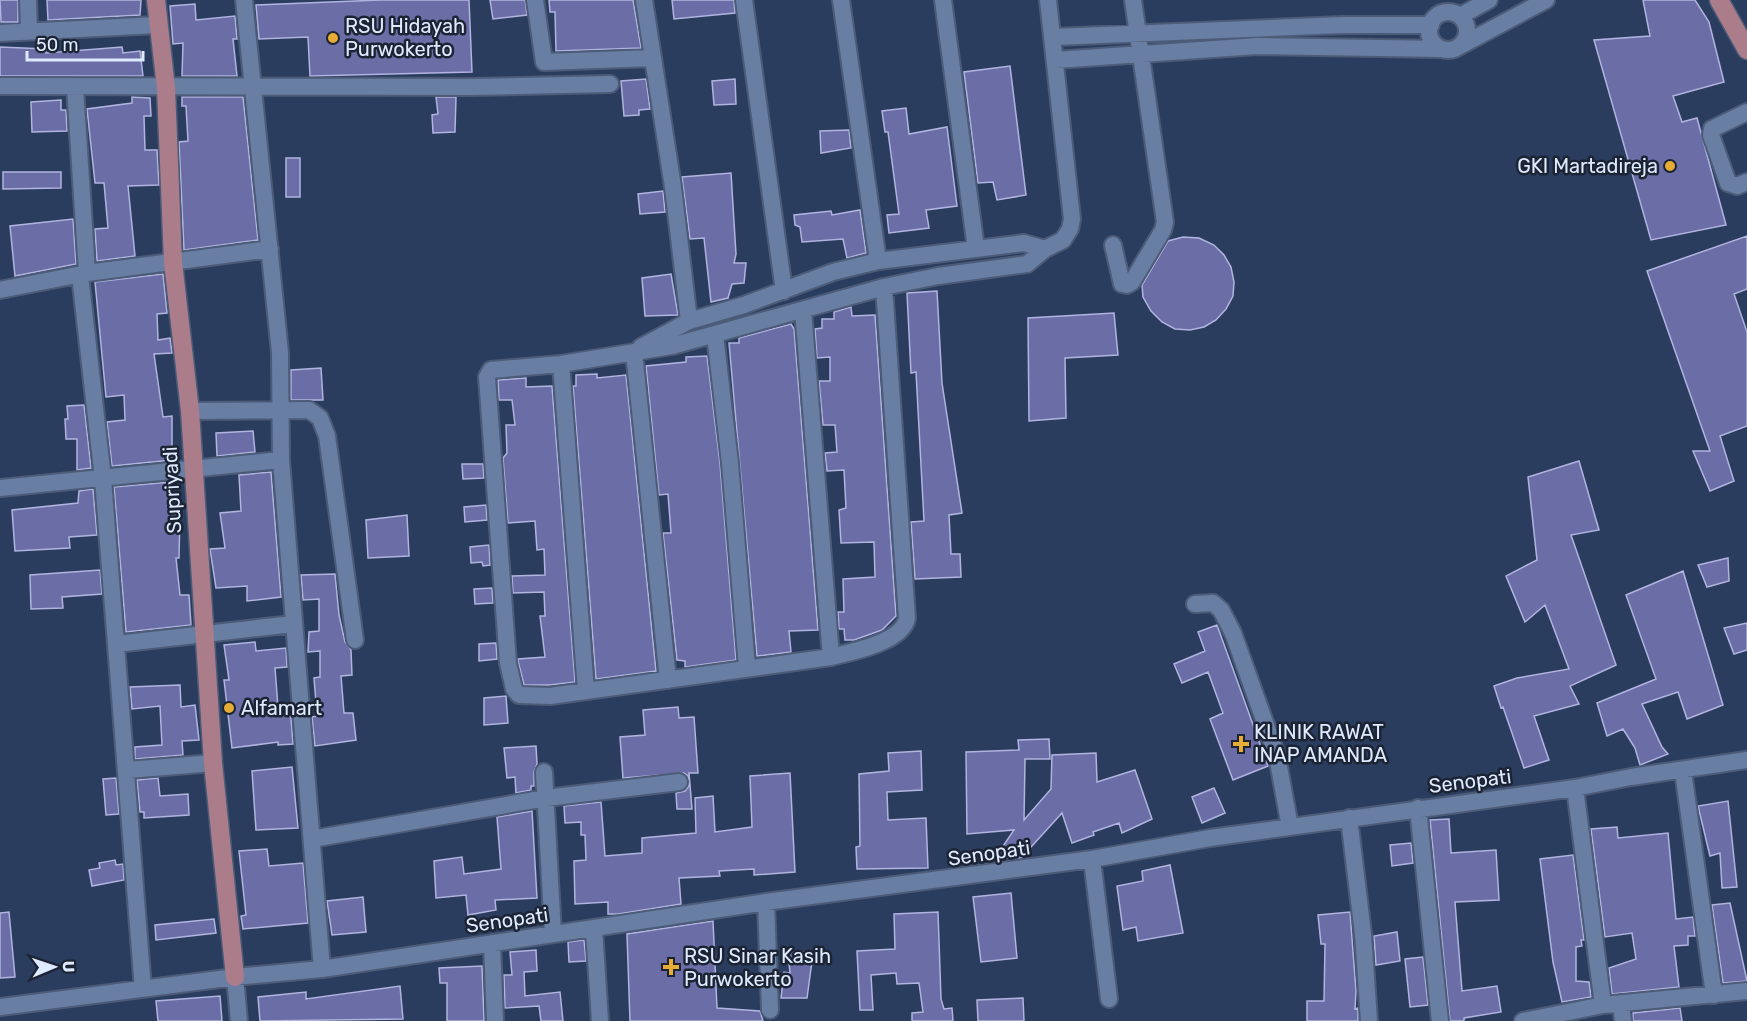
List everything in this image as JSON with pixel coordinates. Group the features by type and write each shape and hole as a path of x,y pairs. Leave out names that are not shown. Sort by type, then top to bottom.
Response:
{"main road":[{"name":"Supriyadi","path":"156,0 166,88 173,262 190,411 213,763 235,977"},
{"path":"1719,0 1740,25 1747,50"}],"street":[{"path":"28,0 29,31"},
{"path":"244,0 251,87 280,353 281,460 322,969"},
{"path":"535,0 544,62 652,58"},
{"path":"644,0 673,187 689,321"},
{"path":"744,0 784,291"},
{"path":"841,0 878,261"},
{"path":"943,0 976,249"},
{"path":"884,287 907,618 906,623 896,635 831,657 586,691 525,697 519,695 514,688 508,663 486,377 491,370 561,364 672,346 748,327 884,287 938,276 1027,264 1045,249 1063,240 1070,229 1072,219 1054,37 1048,0"},
{"path":"1113,245 1122,284 1127,285 1163,230 1165,222 1132,0"},
{"path":"1460,16 1489,0"},
{"path":"1056,60 1257,46 1451,50 1518,6 1546,0"},
{"path":"1054,37 1256,28 1431,24 1441,14 1450,12 1460,16 1466,24 1467,33 1460,46"},
{"path":"1431,24 1431,39 1441,49"},
{"path":"0,33 158,25"},
{"path":"1256,28 1257,46"},
{"path":"0,86 471,87 610,84"},
{"path":"75,87 84,274 128,770 143,989"},
{"path":"1747,113 1712,129 1728,183 1737,186 1747,182"},
{"path":"634,351 689,321 744,305 833,272 878,261 1024,243 1045,249"},
{"path":"0,290 84,274 270,249"},
{"path":"936,253 938,276"},
{"path":"833,272 840,300"},
{"path":"744,305 748,327"},
{"path":"803,310 831,657"},
{"path":"715,335 730,463 747,667"},
{"path":"634,351 668,680"},
{"path":"561,364 586,691"},
{"path":"190,411 309,410 320,418 327,436 355,640"},
{"path":"0,488 281,460"},
{"path":"1195,604 1213,603 1221,610 1233,633 1277,756 1290,827"},
{"path":"116,644 293,624"},
{"name":"Senopati","path":"0,1007 235,977 322,969 766,903 1092,859 1210,838 1575,788 1631,777 1747,760"},
{"path":"128,770 213,763"},
{"path":"1683,771 1714,995"},
{"path":"544,772 553,934"},
{"path":"312,839 546,798 679,782"},
{"path":"1575,788 1603,1005"},
{"path":"1418,808 1440,1021"},
{"path":"1349,818 1363,934 1369,1021"},
{"path":"1092,859 1110,999"},
{"path":"766,903 770,1010"},
{"path":"594,929 600,1021"},
{"path":"492,943 495,1021"},
{"path":"235,977 239,1021"},
{"path":"1523,1021 1603,1005 1747,991"},
{"path":"1621,1003 1623,1021"}],"building":[{"path":"0,0 18,0 18,22 1,22"},
{"path":"47,0 141,0 140,15 48,20"},
{"name":"RSU Hidayah Purwokerto","path":"380,0 469,0 472,72 310,76 308,37 259,39 256,5"},
{"path":"490,0 525,0 527,15 493,19"},
{"path":"549,0 633,0 641,48 556,51 555,12 550,12"},
{"path":"672,0 734,0 735,13 674,19"},
{"name":"GKI Martadireja","path":"1643,0 1695,0 1709,22 1724,82 1673,96 1682,122 1697,118 1726,225 1651,240 1594,40 1650,36"},
{"path":"195,4 196,20 235,16 237,39 233,39 237,76 182,76 183,43 173,44 170,6"},
{"path":"0,47 46,49 46,53 122,47 123,53 140,51 143,76 0,76"},
{"path":"1010,66 1026,195 997,200 993,182 978,183 964,72"},
{"path":"646,79 650,109 639,110 639,115 624,116 621,81"},
{"path":"735,79 736,104 714,105 712,81"},
{"path":"132,97 150,98 151,116 144,116 145,150 157,150 159,185 128,186 135,256 97,261 95,229 108,228 104,183 95,183 87,109 132,103"},
{"path":"182,97 243,97 258,240 184,250 179,142 188,141 186,106 182,106"},
{"path":"436,97 456,97 455,132 433,133 432,115 438,114"},
{"path":"61,100 61,110 66,110 67,131 32,132 31,102"},
{"path":"906,108 909,134 947,127 957,206 926,210 929,228 889,233 887,215 899,214 888,132 885,132 882,111"},
{"path":"849,130 851,148 821,153 820,131"},
{"path":"286,158 300,158 300,197 286,197"},
{"path":"3,172 61,172 61,188 3,189"},
{"path":"731,173 736,254 734,263 746,263 744,283 732,284 728,298 711,302 704,238 690,239 682,177"},
{"path":"663,191 665,212 640,214 638,194"},
{"path":"860,210 866,253 847,258 843,239 802,242 800,227 795,225 794,215 831,211 832,215"},
{"path":"73,219 76,264 15,276 10,226"},
{"path":"1747,236 1747,289 1734,294 1747,332 1747,426 1720,436 1734,481 1710,491 1693,451 1710,451 1647,271"},
{"path":"1183,237 1199,238 1214,245 1231,267 1234,282 1233,296 1226,309 1216,320 1204,327 1190,330 1175,329 1162,322 1151,311 1143,297 1142,285 1168,241"},
{"path":"163,274 167,313 157,314 158,340 170,338 172,353 154,354 163,417 172,416 172,460 112,466 107,422 125,420 124,395 106,397 95,282"},
{"path":"671,274 678,315 645,316 642,278"},
{"path":"937,291 942,383 962,513 949,515 951,554 960,554 961,577 915,579 911,522 924,521 916,372 911,373 907,293"},
{"path":"851,307 852,316 875,315 896,616 882,630 854,640 845,640 844,629 839,629 838,612 844,612 843,579 875,577 874,542 841,543 839,510 846,508 844,470 827,471 825,453 837,452 835,425 823,425 819,381 830,381 830,357 817,358 815,329 822,328 822,319 834,319 834,312"},
{"path":"1114,313 1118,355 1065,358 1066,418 1029,421 1028,318"},
{"path":"791,324 794,329 818,630 789,631 791,652 757,656 729,343 739,343 739,338"},
{"path":"707,356 720,464 736,660 685,667 685,661 677,660 663,533 671,533 668,494 659,495 646,366 686,362 686,357"},
{"path":"321,368 323,400 291,400 291,370"},
{"path":"597,374 597,378 626,375 656,671 596,679 573,386 576,386 576,375"},
{"path":"526,378 526,387 552,386 575,682 524,685 518,661 518,659 545,657 540,616 545,616 544,592 513,593 512,576 545,575 544,549 537,550 535,521 508,523 503,458 507,453 506,425 515,425 512,400 499,400 498,380"},
{"path":"84,405 91,468 77,470 77,439 66,439 65,419 68,419 67,406"},
{"path":"253,431 255,452 217,456 216,433"},
{"path":"1579,461 1599,530 1571,535 1616,665 1570,686 1579,704 1534,716 1549,760 1524,768 1494,686 1517,678 1569,669 1545,605 1525,622 1506,576 1537,560 1528,477"},
{"path":"462,464 483,464 484,478 463,479"},
{"path":"271,472 281,597 247,601 247,586 216,588 210,549 225,548 220,513 241,511 239,475"},
{"path":"171,482 172,515 180,514 179,558 176,558 180,595 189,595 191,625 126,632 114,487"},
{"path":"93,489 97,535 69,537 70,548 15,551 12,510 78,503 79,491"},
{"path":"486,505 487,520 465,522 464,507"},
{"path":"407,515 409,556 368,558 366,520"},
{"path":"489,545 490,565 483,566 482,562 471,563 470,547"},
{"path":"1728,558 1729,581 1707,587 1698,565"},
{"path":"100,570 102,594 62,597 63,608 31,609 30,575"},
{"path":"1683,571 1723,705 1687,719 1678,692 1642,704 1662,747 1668,754 1640,765 1635,748 1623,729 1607,736 1597,703 1656,679 1626,595"},
{"path":"335,574 339,615 345,642 351,650 352,675 341,676 344,713 353,713 356,740 315,746 312,717 317,716 314,678 320,677 320,651 308,652 309,632 319,631 319,599 303,600 301,575"},
{"path":"492,588 493,603 475,604 474,589"},
{"path":"1747,623 1747,650 1734,654 1724,628"},
{"path":"1217,625 1268,766 1233,780 1210,719 1223,713 1208,672 1182,683 1174,664 1205,651 1198,632"},
{"path":"255,642 256,651 286,648 287,667 275,668 278,707 290,706 293,744 278,745 278,742 232,748 224,680 229,680 224,645"},
{"path":"496,643 497,659 479,661 479,644"},
{"path":"180,685 181,707 195,705 199,740 182,741 183,755 135,759 135,747 162,745 160,706 132,709 130,687"},
{"path":"506,696 508,723 484,725 484,698"},
{"path":"678,707 679,718 694,717 698,773 689,773 692,809 677,809 676,793 685,791 689,786 688,776 684,773 623,778 620,737 645,735 643,710"},
{"path":"1049,739 1050,759 1025,759 1024,820 1051,789 1052,755 1096,753 1097,782 1135,770 1152,819 1122,833 1119,823 1093,832 1094,835 1072,843 1062,813 1021,858 995,858 1014,830 967,834 966,752 1019,750 1018,740"},
{"path":"536,746 537,764 534,772 534,786 531,786 531,790 516,793 515,777 507,778 504,748"},
{"path":"921,751 922,790 887,792 888,820 926,818 928,868 857,869 856,847 860,846 859,774 889,771 888,753"},
{"path":"292,767 298,828 256,830 252,771"},
{"path":"790,773 795,872 754,875 754,869 719,871 720,876 679,878 681,904 618,914 608,914 608,902 575,904 574,861 586,860 585,835 581,835 581,822 565,823 564,806 601,802 605,856 642,853 642,838 696,833 695,798 713,796 715,832 752,827 750,776"},
{"path":"116,778 119,814 106,815 103,779"},
{"path":"158,778 160,796 188,794 189,815 144,818 144,812 140,812 137,780"},
{"path":"1214,788 1225,813 1202,823 1192,797"},
{"path":"1728,801 1737,887 1722,888 1720,853 1710,856 1698,806"},
{"path":"532,811 537,898 495,900 496,910 468,915 466,895 436,898 434,861 462,857 464,874 501,869 497,817"},
{"path":"1449,819 1451,853 1496,850 1499,900 1455,902 1462,991 1497,986 1501,1012 1464,1018 1464,1021 1450,1021 1430,820"},
{"path":"1617,827 1618,838 1668,833 1676,919 1693,917 1695,936 1688,936 1688,945 1674,946 1679,987 1612,994 1609,968 1636,959 1632,933 1605,937 1591,829"},
{"path":"1411,843 1413,863 1392,866 1390,845"},
{"path":"267,849 269,866 303,863 308,923 243,929 241,916 246,915 239,851"},
{"path":"1573,855 1584,940 1581,940 1582,946 1576,947 1576,981 1589,982 1591,997 1562,1002 1553,962 1540,859"},
{"path":"115,860 116,865 123,864 124,880 92,886 89,870 100,868 99,863"},
{"path":"1170,865 1183,933 1138,941 1136,927 1123,930 1117,886 1143,881 1142,871"},
{"path":"1011,893 1017,958 981,962 973,897"},
{"path":"363,897 366,932 332,935 327,901"},
{"path":"1730,903 1747,981 1723,983 1712,905"},
{"path":"9,912 15,977 0,978 0,913"},
{"path":"938,912 941,999 944,1009 952,1008 953,1021 912,1021 912,1013 923,1012 919,983 897,984 896,973 871,975 873,1010 860,1010 857,951 895,949 894,914"},
{"path":"1350,912 1356,991 1355,1009 1358,1008 1358,1021 1307,1021 1307,1001 1324,1001 1325,944 1321,944 1318,915"},
{"path":"214,919 216,933 156,940 155,925"},
{"name":"RSU Sinar Kasih Purwokerto","path":"713,921 717,1008 760,1011 763,1021 630,1021 627,934"},
{"path":"1397,932 1400,961 1376,965 1374,936"},
{"path":"584,940 586,961 569,962 568,942"},
{"path":"536,950 537,971 524,972 525,996 560,992 563,1021 541,1021 539,1006 505,1008 504,975 512,975 510,952"},
{"path":"788,952 803,952 804,963 812,961 807,998 781,998 784,972 790,973"},
{"path":"1423,957 1428,1005 1410,1007 1405,959"},
{"path":"482,966 484,1021 447,1021 447,983 440,983 439,968"},
{"path":"400,986 403,1019 260,1021 258,997 306,992 306,999"},
{"path":"220,996 222,1021 158,1021 156,1001"},
{"path":"1023,998 1024,1021 978,1021 977,1000"},
{"path":"1680,1008 1682,1021 1633,1021 1633,1013"}],"place":[{"name":"RSU Hidayah Purwokerto","path":"333,38"},
{"name":"GKI Martadireja","path":"1670,166"},
{"name":"Alfamart","path":"229,708"},
{"name":"KLINIK RAWAT INAP AMANDA","path":"1241,744"},
{"name":"RSU Sinar Kasih Purwokerto","path":"671,967"}]}
